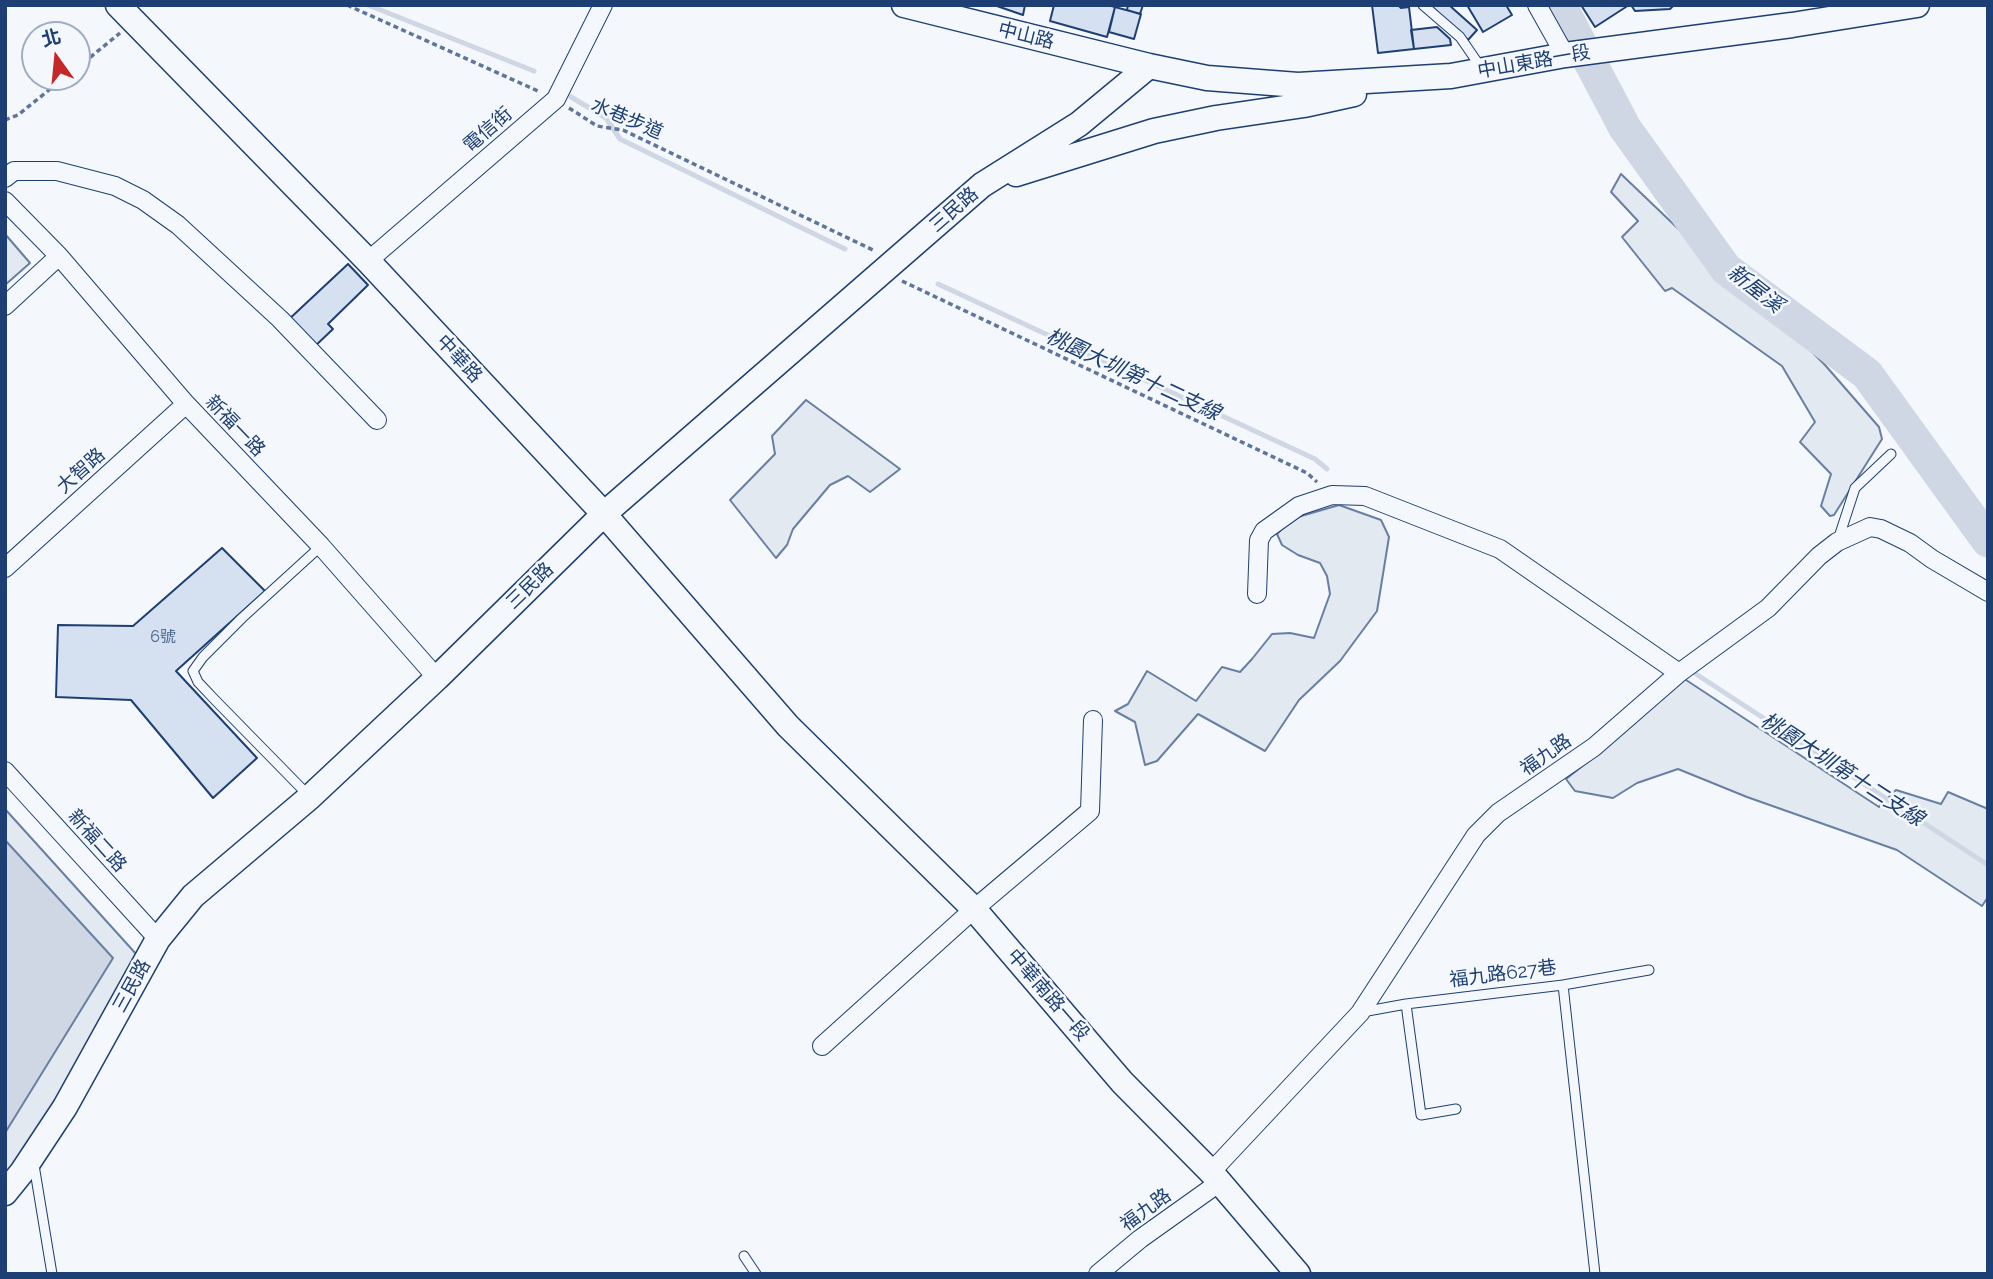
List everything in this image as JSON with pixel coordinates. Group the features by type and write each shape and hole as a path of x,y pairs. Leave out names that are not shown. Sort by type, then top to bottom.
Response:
{"main road":[{"name":"中山路","path":"904,5 1149,66"},
{"name":"中山東路一段","path":"1149,66 1206,78 1298,85 1451,76 1566,55 1917,5"},
{"name":"中華路","path":"126,13 368,261 604,514 788,726"},
{"name":"三民路","path":"5,1193 65,1107 158,939 193,896 310,797 437,678 604,514 982,185 1079,124 1149,66"},
{"path":"982,185 1154,131 1451,76"},
{"name":"中華南路一段","path":"788,726 974,909 1122,1082 1215,1177 1298,1274"}],"street":[{"name":"電信街","path":"368,261 556,99 603,5"},
{"path":"1537,5 1566,55"},
{"path":"5,178 14,171 57,171 115,186 144,200 178,225 280,318 377,420"},
{"name":"新福一路","path":"5,201 59,256 186,404 321,546 437,678"},
{"path":"5,306 59,256"},
{"name":"大智路","path":"5,568 186,404"},
{"path":"1258,594 1259,540 1264,531 1299,506 1332,495 1365,496 1500,549 1679,673"},
{"name":"福九路","path":"1097,1274 1215,1177 1360,1013 1476,835 1498,813 1594,747 1679,673 1768,608 1819,556 1837,542 1870,527 1881,529 1910,543 1988,592"},
{"path":"822,1046 974,909 1090,811 1093,720"},
{"name":"新福二路","path":"5,771 158,939"}],"lane":[{"path":"1423,5 1460,37 1483,70"},
{"path":"1837,542 1855,488 1891,454"},
{"path":"310,797 215,700 193,671 203,657 242,618 321,546"},
{"name":"福九路627巷","path":"1360,1013 1406,1004 1563,985 1650,970"},
{"path":"1563,985 1595,1274"},
{"path":"1406,1004 1421,1115 1456,1109"},
{"path":"33,1156 52,1274"},
{"path":"744,1256 756,1274"}],"path":[{"name":"水巷步道","path":"347,5 556,99 597,126 623,130 1307,473 1332,495"},
{"path":"91,52 126,13"},
{"path":"5,120 18,115 48,91"}],"shaded area":[{"path":"1621,174 1690,240 1770,310 1825,365 1879,427 1882,439 1834,515 1830,516 1821,506 1831,474 1800,442 1815,422 1782,366 1672,288 1665,291 1622,237 1638,221 1611,192"},
{"path":"5,234 30,263 5,285"},
{"path":"806,400 900,469 870,492 848,476 830,485 793,529 787,545 776,558 730,500 775,454 772,436"},
{"path":"1339,505 1381,520 1389,537 1377,611 1340,661 1299,700 1265,751 1198,714 1157,761 1145,765 1135,722 1115,711 1128,704 1147,671 1196,701 1222,667 1240,672 1272,634 1290,633 1314,638 1330,594 1327,576 1320,563 1298,555 1282,545 1277,534 1291,519"},
{"path":"1680,676 1879,807 1896,790 1941,804 1948,792 1988,809 1988,897 1982,906 1897,850 1747,797 1678,769 1637,783 1613,798 1575,791 1566,779"},
{"path":"5,809 137,955 41,1133 5,1177"},
{"path":"5,840 113,958 5,1133"}],"building":[{"path":"994,5 1025,5 1023,15"},
{"path":"1054,5 1115,7 1107,37 1050,21"},
{"path":"1128,5 1143,5 1140,14 1127,10"},
{"path":"1372,5 1409,7 1414,49 1378,53"},
{"path":"1430,5 1449,5 1477,30 1468,40"},
{"path":"1467,5 1506,5 1512,15 1483,32"},
{"path":"1581,5 1629,5 1595,27"},
{"path":"1631,5 1674,5 1670,9 1635,11"},
{"path":"1115,7 1141,14 1134,39 1109,32"},
{"path":"1437,27 1450,39 1451,45 1414,49 1411,30"},
{"path":"348,264 368,285 328,324 333,329 312,349 286,322"},
{"path":"222,548 265,591 176,671 257,758 213,798 131,700 56,697 58,625 133,626"}],"waterway":[{"name":"桃園大圳第十二支線","path":"368,5 534,71"},
{"name":"新屋溪","path":"1560,5 1625,128 1726,269 1867,374 1988,541"},
{"name":"桃園大圳第十二支線","path":"571,97 606,118 620,139 845,249"},
{"name":"桃園大圳第十二支線","path":"938,284 1315,459 1327,469"},
{"name":"桃園大圳第十二支線","path":"1696,674 1988,865"}]}
